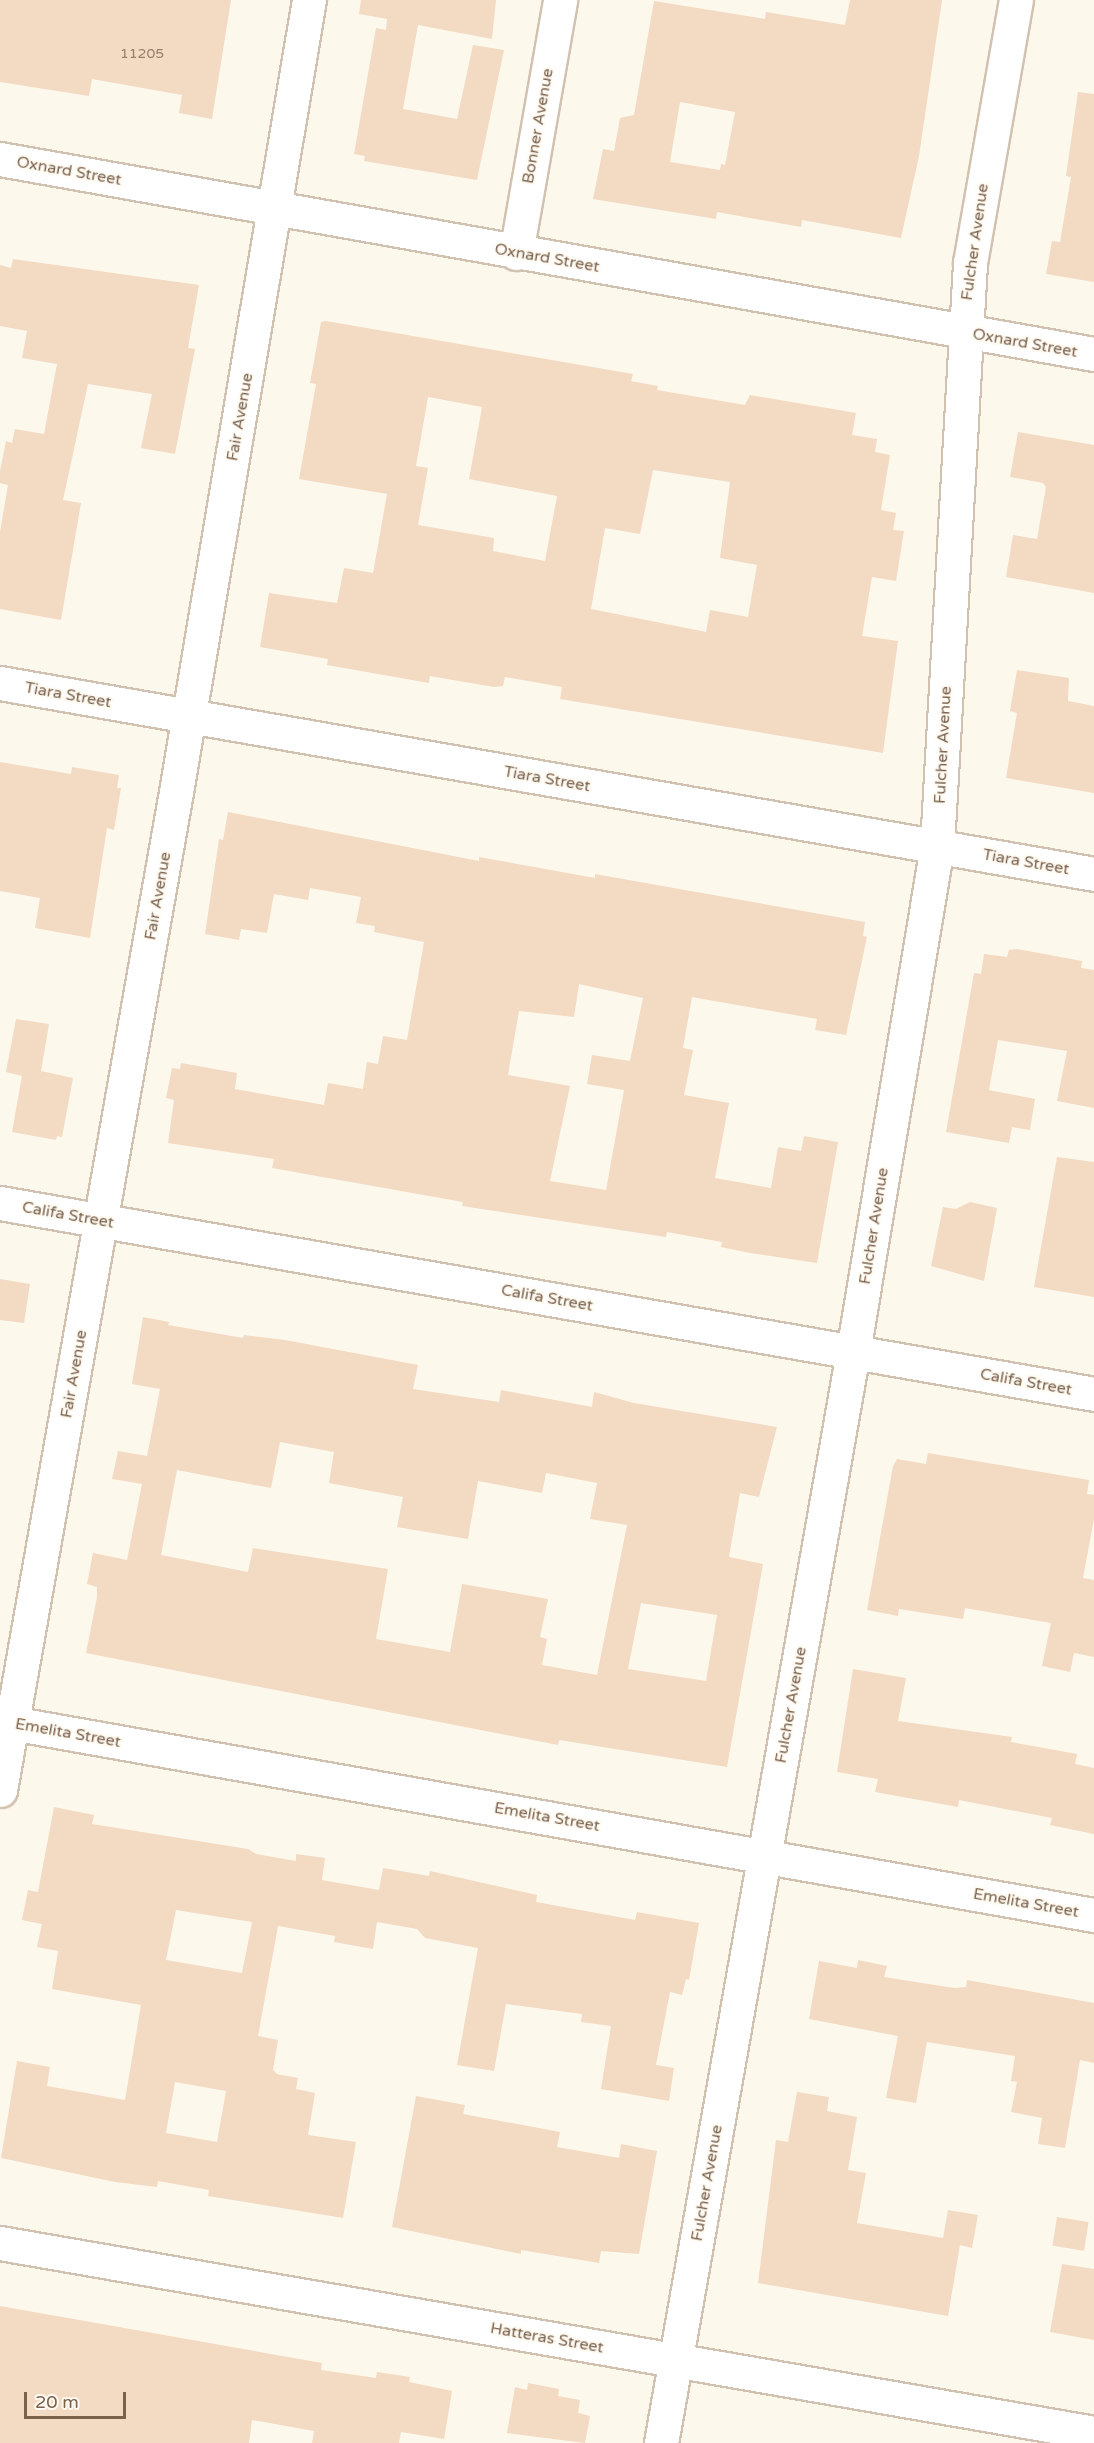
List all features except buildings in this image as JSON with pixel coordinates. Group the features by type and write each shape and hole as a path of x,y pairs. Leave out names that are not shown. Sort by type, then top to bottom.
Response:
{"street":[{"name":"Fair Avenue","path":"0,1790 6,1722 101,1221 189,716 309,0"},
{"name":"Bonner Avenue","path":"516,253 560,0"},
{"name":"Fulcher Avenue","path":"661,2443 854,1352 937,846 964,332 970,263 1016,0"},
{"name":"Oxnard Street","path":"0,159 516,253 1094,354"},
{"name":"Tiara Street","path":"0,683 1094,874"},
{"name":"Califa Street","path":"0,1203 1094,1394"},
{"name":"Emelita Street","path":"6,1722 1094,1915"},
{"name":"Hatteras Street","path":"0,2243 1094,2433"}]}
